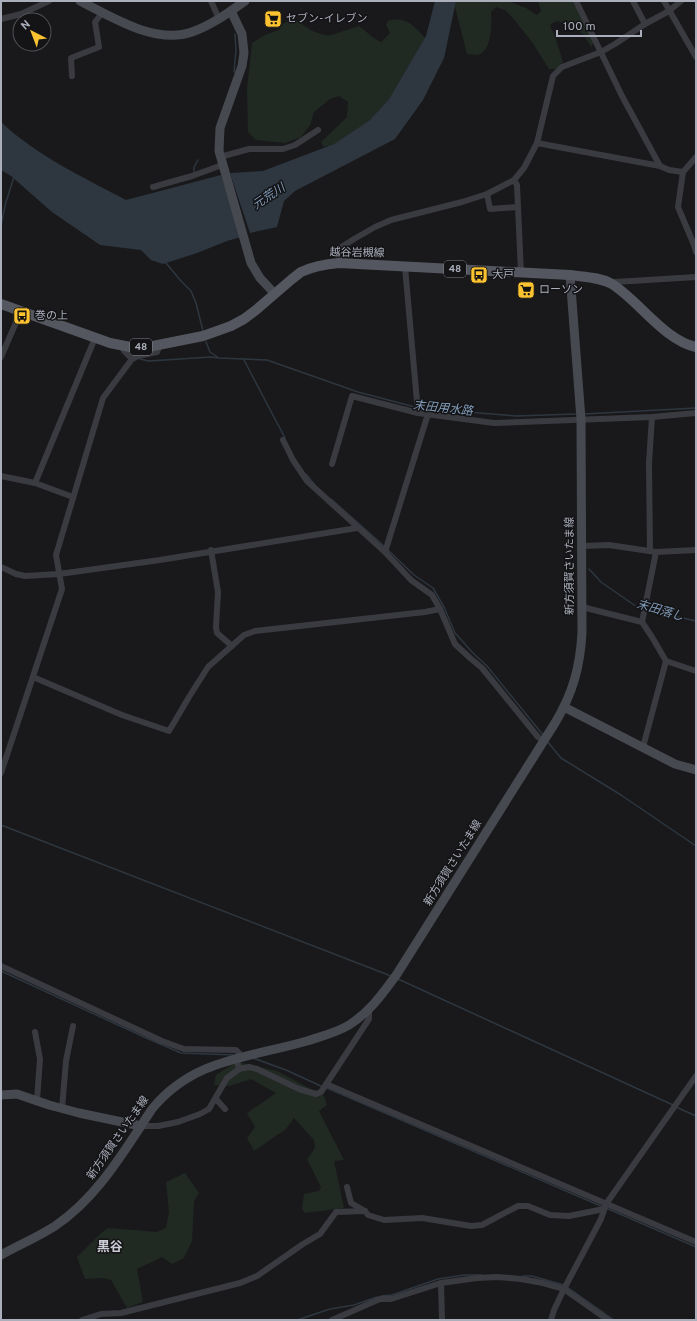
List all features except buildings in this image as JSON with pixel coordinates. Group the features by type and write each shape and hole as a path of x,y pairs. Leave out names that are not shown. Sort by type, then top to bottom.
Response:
{"main road":[{"path":"80,1 145,31 158,35 191,33 208,26 245,1"},
{"path":"231,11 242,34 244,53 242,66 220,128 218,144 221,164 251,263 255,271 274,294"},
{"name":"越谷岩槻線","path":"1,304 95,338 122,346 140,347 160,345 203,336 224,329 244,319 292,279 311,268 329,263 570,275 594,278 612,284 668,332 681,341 696,347"},
{"name":"新方須賀さいたま線","path":"1,1255 55,1225 80,1205 98,1187 160,1098 182,1080 209,1066 330,1034 350,1024 369,1010 397,974 564,707 570,694 579,662 582,607 581,419 570,275"},
{"path":"564,707 675,764 696,770"},
{"path":"1,1095 16,1094 62,1109 141,1126"}],"street":[{"path":"1,19 21,14 49,1"},
{"path":"211,1 219,19"},
{"path":"576,1 625,102 660,166"},
{"path":"633,1 645,24"},
{"path":"664,1 696,58"},
{"path":"339,263 340,248 375,227 391,220 487,194 514,180 524,168 537,143 553,76 562,67 600,52 669,11 681,1"},
{"path":"72,76 71,58 99,47 95,22 103,12"},
{"path":"153,187 192,176 221,164 249,149 283,149 295,145 318,130"},
{"path":"537,143 660,166 668,170 683,172"},
{"path":"696,156 683,172 678,207 696,252"},
{"path":"514,180 516,185 518,206 522,273"},
{"path":"487,194 490,209 518,206"},
{"path":"405,266 418,413"},
{"path":"612,284 615,282 696,277"},
{"path":"1,357 21,312"},
{"path":"35,483 95,338"},
{"path":"1,773 62,589 56,555 103,398 132,358 157,352 160,345"},
{"path":"122,346 124,351 132,358"},
{"path":"332,464 352,396 418,413 494,423 652,417 696,413"},
{"path":"385,552 428,414"},
{"path":"650,551 649,463 652,417"},
{"path":"283,440 293,460 307,482 385,552 411,580 432,595 440,609 455,644 482,668 538,737 544,741"},
{"path":"1,476 35,483 73,497"},
{"path":"1,567 16,574 25,576 59,574 160,560 211,550 357,528"},
{"path":"582,546 609,545 656,552 696,550"},
{"path":"211,550 218,592 217,633 232,646"},
{"path":"642,622 656,552"},
{"path":"582,607 642,622 652,636 666,662 643,748"},
{"path":"33,678 122,715 169,731 208,667 244,635 255,630 425,612 440,609"},
{"path":"666,662 696,671"},
{"path":"1,966 162,1042 184,1049 236,1050 240,1054 237,1061 239,1069"},
{"path":"141,1126 158,1126 178,1122 200,1114 209,1109 227,1078 239,1069 249,1067 257,1069 311,1093 316,1094 321,1092 369,1019 369,1010"},
{"path":"62,1109 66,1061 73,1026"},
{"path":"35,1032 40,1059 37,1100"},
{"path":"551,1320 564,1289 601,1219 605,1206 696,1076"},
{"path":"326,1084 480,1148 605,1206 696,1242"},
{"path":"216,1099 225,1109"},
{"path":"347,1187 351,1203 365,1211 368,1216 384,1220 422,1218 471,1226 482,1225 518,1206 528,1206 550,1215 569,1216 605,1206"},
{"path":"82,1320 101,1314 121,1313 240,1283 263,1272 320,1234 336,1212 365,1211"},
{"path":"332,1320 380,1299 391,1299 441,1282 498,1277 536,1281 564,1289 608,1320"},
{"path":"441,1282 442,1320"}],"shaded area":[{"path":"456,1 508,1 526,8 537,15 541,11 538,1 573,1 594,42 591,47 583,34 558,21 552,23 550,26 555,36 563,62 556,69 549,69 532,42 512,17 505,10 496,7 491,12 490,37 486,49 477,55 467,54 455,7"},
{"path":"293,18 312,31 328,36 359,26 381,42 390,33 386,25 388,21 400,20 409,23 425,38 389,99 370,120 334,144 324,147 321,142 347,117 348,102 339,96 330,99 314,112 310,125 301,137 285,143 256,140 248,132 247,89 252,43 265,35 279,30 283,24"},
{"path":"242,1063 277,1071 324,1096 327,1105 319,1111 344,1160 334,1161 344,1208 305,1213 302,1209 304,1194 319,1191 321,1187 307,1159 315,1148 314,1140 294,1118 286,1129 254,1151 247,1138 255,1127 247,1113 276,1093 251,1079 229,1086 214,1085 216,1075 233,1064"},
{"path":"185,1173 199,1193 194,1201 192,1241 184,1258 172,1264 162,1257 137,1269 143,1302 127,1308 111,1280 102,1278 85,1279 77,1257 108,1228 157,1232 166,1228 169,1212 166,1182"}],"water":[{"name":"元荒川","path":"435,1 456,1 444,58 423,100 395,139 295,191 284,201 277,227 250,233 230,173 263,171 334,144 370,120 389,99 426,36"},
{"path":"1,122 45,156 126,200 221,175 241,237 163,264 151,260 141,250 100,245 52,212 11,176 1,170"}],"waterway":[{"path":"234,72 236,50 235,34"},
{"path":"194,172 194,167 198,160"},
{"path":"1,225 14,177"},
{"path":"166,263 191,291 196,303 203,331"},
{"name":"末田用水路","path":"206,342 210,352 219,358 267,360 358,392 415,407"},
{"path":"140,359 149,361 211,357 218,358"},
{"path":"244,360 285,438"},
{"name":"末田用水路","path":"419,408 516,416 576,414"},
{"name":"末田用水路","path":"584,414 696,408"},
{"path":"306,474 315,485"},
{"path":"331,499 385,547"},
{"path":"388,550 414,575 433,588 444,607 455,633 487,666 543,735"},
{"name":"末田落し","path":"589,569 601,582 637,607 643,609"},
{"name":"末田落し","path":"647,610 696,621"},
{"path":"547,741 561,758 621,795 696,846"},
{"path":"1,825 391,976"},
{"path":"1,971 181,1053 235,1055"},
{"path":"398,979 673,1105"},
{"path":"253,1058 286,1070 323,1087"},
{"path":"327,1088 603,1207"},
{"path":"676,1107 696,1116"},
{"path":"606,1208 696,1247"},
{"path":"381,1296 392,1295 438,1279 464,1275 482,1275"},
{"path":"523,1276 532,1276 564,1285"},
{"path":"567,1287 614,1320"},
{"path":"297,1320 330,1309 354,1305 377,1297"}],"place":[{"name":"セブン-イレブン","path":"273,19"},
{"name":"大戸","path":"479,275"},
{"name":"ローソン","path":"526,290"},
{"name":"巻の上","path":"22,316"}],"district":[{"name":"黒谷","path":"110,1248"}]}
